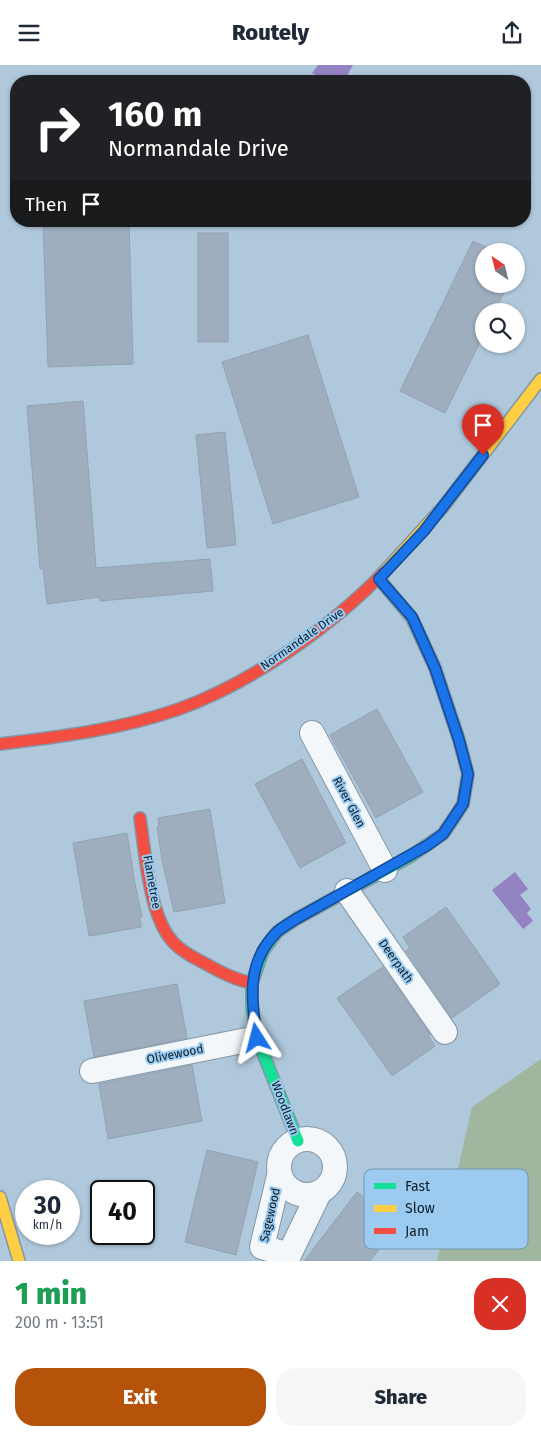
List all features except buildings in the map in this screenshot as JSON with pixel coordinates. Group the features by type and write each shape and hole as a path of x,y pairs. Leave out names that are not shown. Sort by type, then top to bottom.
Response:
{"street":[{"name":"Normandale Drive","path":"0,744 60,737 118,726 179,708 232,686 281,657 336,618 379,579 442,508 541,379"},
{"name":"Woodlawn","path":"298,1141 257,1038 252,1007 252,983 263,951 277,932 296,919 411,856 443,834 463,804 468,774 459,740 435,668 412,617 379,579"},
{"name":"River Glen","path":"312,733 386,870"},
{"name":"Flametree","path":"140,818 157,915 168,937 182,951 199,961 236,980 252,983"},
{"name":"Deerpath","path":"347,891 445,1032"},
{"name":"Olivewood","path":"92,1071 257,1038"},
{"name":"Sagewood","path":"303,1139 313,1140 322,1144 334,1159 332,1179 327,1187 319,1193 300,1195 291,1191 284,1184 280,1176 278,1166 281,1156 286,1148 298,1141 303,1139"},
{"name":"Sagewood","path":"280,1176 262,1247 289,1255 319,1193"},
{"path":"0,1197 19,1261"}],"green space":[{"path":"541,1059 541,1261 437,1261 440,1249 528,1249 528,1169 458,1169 472,1107"}],"shaded area":[{"path":"318,65 353,65 347,75 316,75 312,73"},
{"path":"515,872 528,889 520,895 531,909 527,913 533,921 523,929 492,890"}],"traffic: fast":[{"path":"298,1141 257,1038 252,1007 252,983 263,951 277,932 296,919 411,856 443,834 454,818"}],"traffic: slow":[{"path":"384,572 443,507 541,379"},
{"path":"379,579 412,618 435,668 459,740 468,774 463,804 454,818"},
{"path":"0,1197 19,1261"}],"traffic: jam":[{"path":"0,744 113,727 157,716 206,698 262,669 315,633 363,593 384,572"},
{"path":"140,818 152,896 162,926 169,937 181,949 196,959 228,975 252,983"}],"route":[{"path":"257,1038 252,1007 252,983 263,951 277,932 296,919 428,845 443,834 463,804 468,774 459,740 435,668 412,617 379,579 424,531 483,455"}]}
